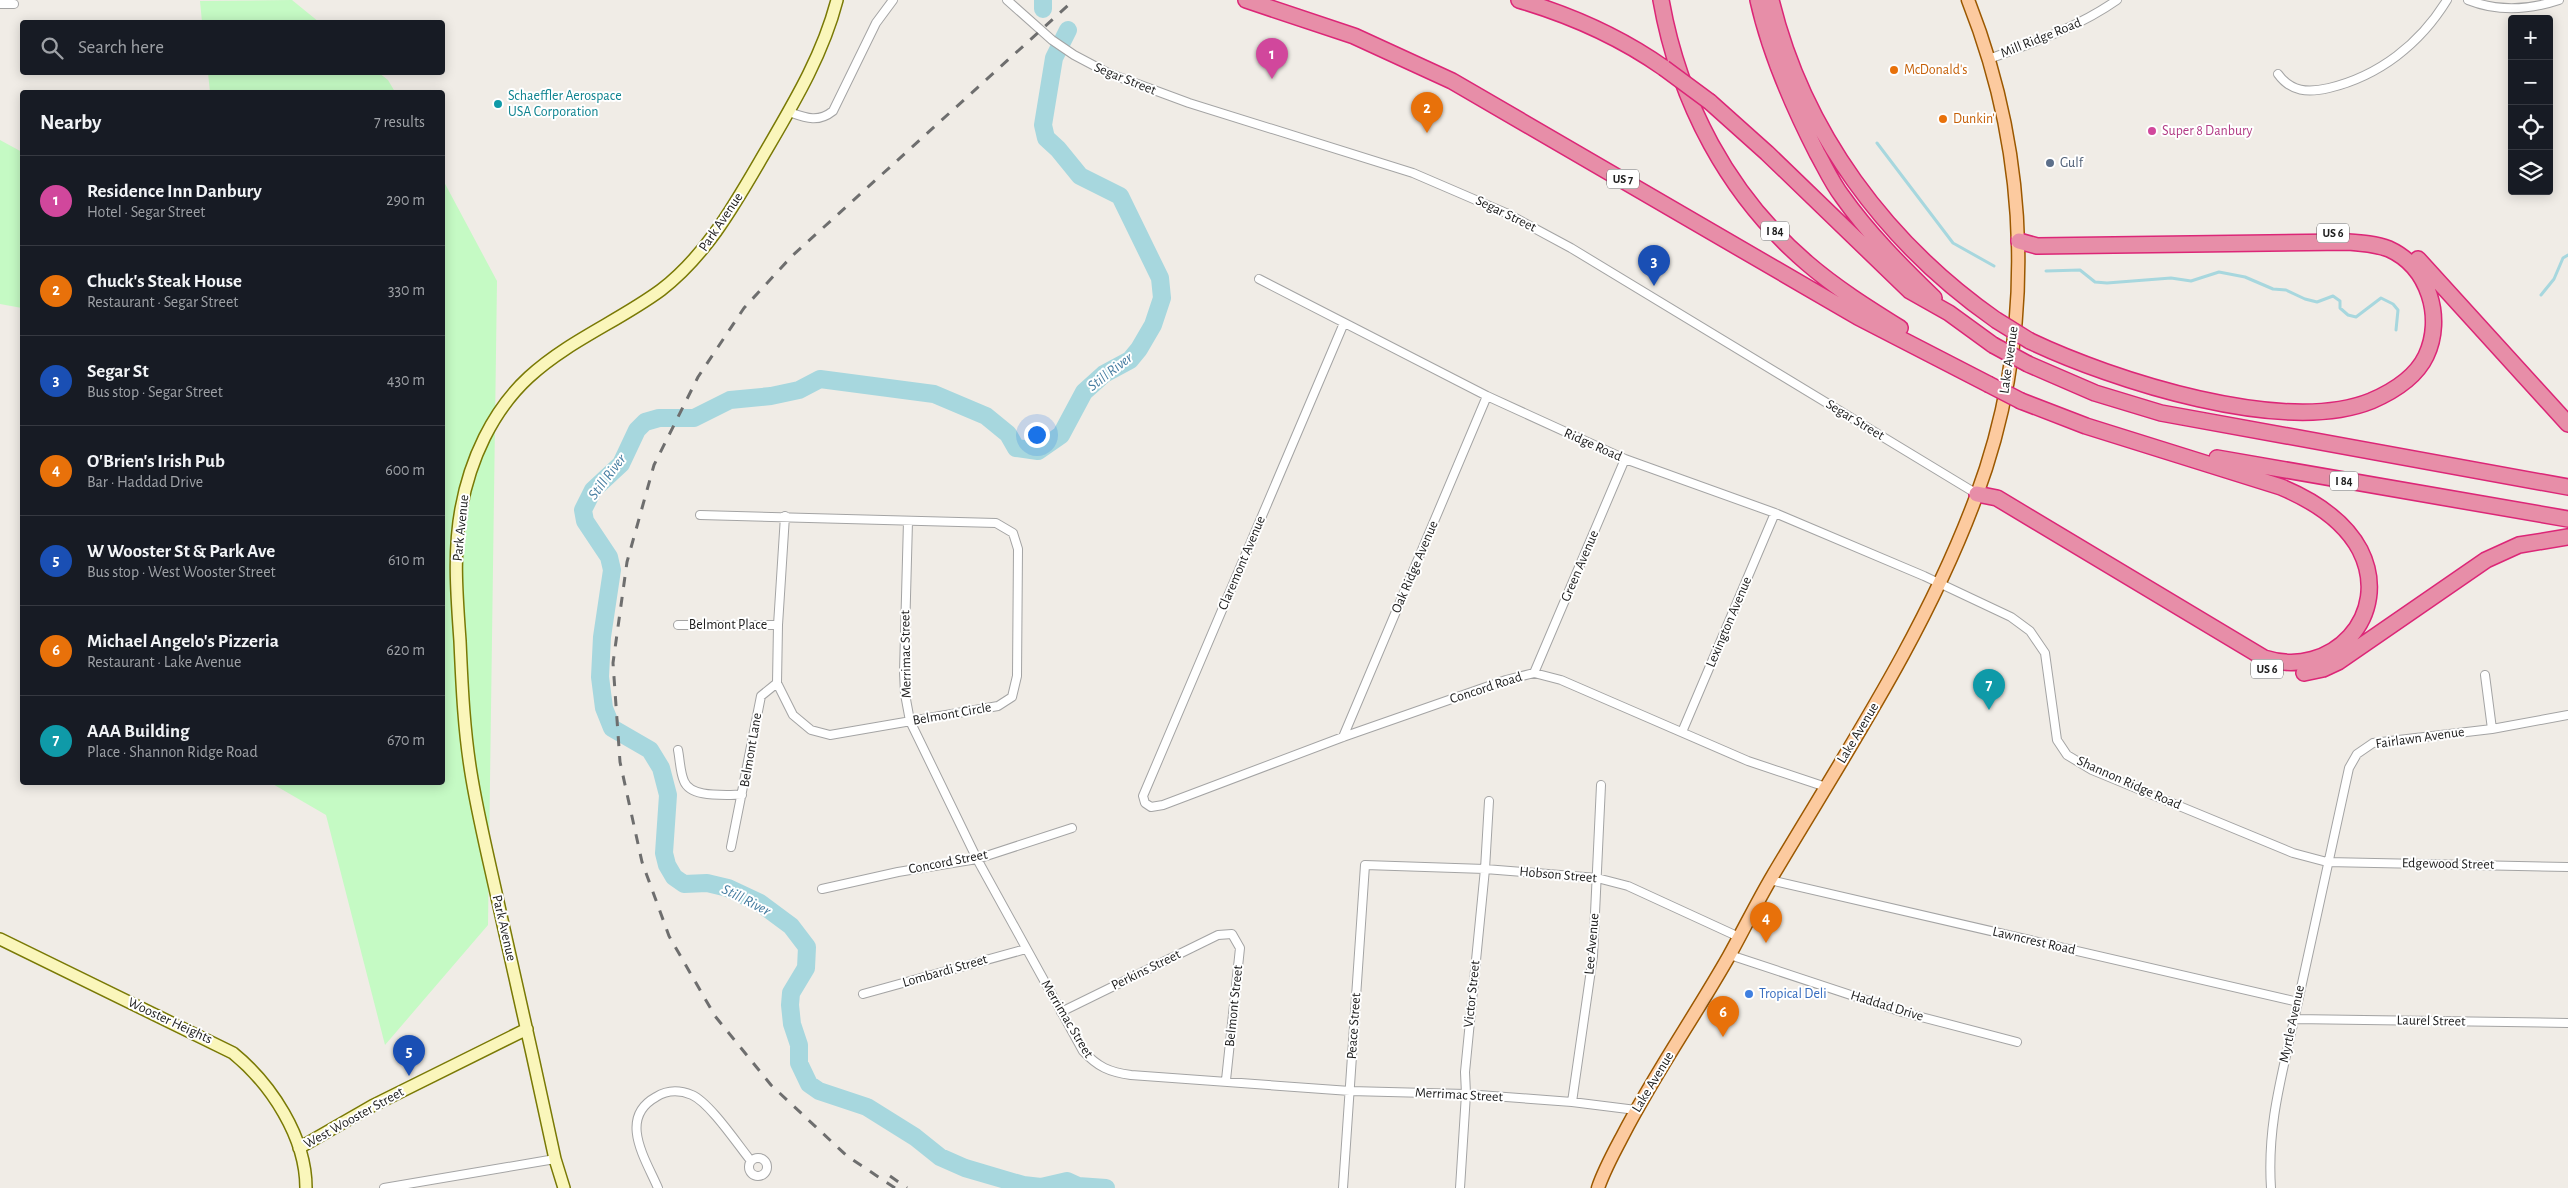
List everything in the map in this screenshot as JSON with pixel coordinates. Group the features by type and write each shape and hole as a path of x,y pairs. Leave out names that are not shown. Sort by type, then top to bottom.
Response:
{"highway":[{"name":"US 7","path":"1246,0 1288,12 1354,36 1452,81 1858,316 1988,384"},
{"path":"1519,0 1559,13 1600,31 1664,68 1710,102 1767,153 1910,291 1949,313 1992,345 2028,364 2094,393 2161,413 2568,487"},
{"name":"I 84","path":"1661,0 1673,55 1699,122 1735,183 1758,212 1806,262 1836,286 1988,384 2053,415 2121,436 2260,466 2568,519"},
{"path":"1758,0 1786,88 1797,113 1841,195 1873,235 1949,313"},
{"path":"1771,0 1783,40 1809,103 1825,135 1864,195 1885,222 1931,270 1996,320 2030,341 2098,370 2164,390 2252,407 2318,412 2371,401 2404,382 2426,357 2432,340 2434,325 2433,307 2422,279 2402,257 2377,245 2348,242 2037,246 2019,241"},
{"name":"US 6","path":"2019,241 2036,236 2348,233 2380,236 2401,245 2420,261 2568,424"},
{"path":"1977,494 1998,498 2264,658 2290,664 2319,659 2333,652 2353,633 2366,608 2368,579 2365,564 2357,545 2333,518 2308,500 2281,487 2121,436"},
{"name":"US 6","path":"1977,494 1991,507 2248,661 2274,672 2290,673 2323,669 2338,662 2472,569 2503,551 2537,541 2568,537"}],"main road":[{"name":"Park Avenue","path":"564,1188 555,1159 478,813 466,738 456,557 460,513 471,466 494,421 526,379 569,346 660,290 697,257 724,221 789,112 822,46 837,0"},
{"name":"Lake Avenue","path":"1598,1188 1636,1110 1730,955 1770,880 1901,659 1940,583 1977,494 1996,434 2010,366 2017,301 2019,241 2014,173 1989,59 1968,0"},
{"name":"Wooster Heights","path":"0,939 233,1053 250,1067 268,1089 283,1114 299,1148"},
{"name":"West Wooster Street","path":"306,1188 306,1174 299,1148 372,1106 527,1029"}],"street":[{"path":"789,112 817,119 825,118 833,111 876,23 893,0"},
{"name":"Segar Street","path":"1007,0 1052,40 1098,68 1151,90 1413,173 1506,213 1571,248 1977,494"},
{"name":"Mill Ridge Road","path":"1989,59 2069,29 2091,18 2117,0"},
{"path":"2278,74 2290,87 2307,92 2360,79 2378,69 2414,42 2427,28 2447,0"},
{"path":"2468,0 2507,9 2526,8 2559,0"},
{"path":"0,4 14,4"},
{"name":"Ridge Road","path":"1259,279 1487,396 1625,459 1775,513 1940,583"},
{"name":"Claremont Avenue","path":"1145,803 1143,796 1344,323"},
{"name":"Oak Ridge Avenue","path":"1342,737 1487,396"},
{"name":"Green Avenue","path":"1534,674 1625,459"},
{"name":"Lexington Avenue","path":"1682,732 1775,513"},
{"name":"Belmont Circle","path":"700,515 785,516 996,523 1013,533 1018,549 1017,676 1012,697 998,706 830,735 811,730 793,715 778,683 778,625 785,516"},
{"name":"Merrimac Street","path":"908,521 904,672 910,721 977,859 1083,1051 1096,1065 1112,1072 1350,1090 1466,1094 1572,1102 1636,1110"},
{"name":"Shannon Ridge Road","path":"1940,583 2011,618 2030,631 2045,653 2057,740 2067,755 2092,770 2293,853 2327,862"},
{"name":"Belmont Place","path":"678,625 778,625"},
{"name":"Concord Road","path":"1145,803 1151,807 1163,805 1342,737 1506,680 1534,674 1561,680 1748,761 1826,787"},
{"path":"2485,675 2492,729"},
{"name":"Belmont Lane","path":"731,847 761,696 778,683"},
{"name":"Fairlawn Avenue","path":"2327,862 2349,768 2356,754 2373,743 2492,729 2568,715"},
{"name":"Belmont Lane","path":"678,750 684,782 691,789 699,792 742,794"},
{"name":"Lee Avenue","path":"1572,1102 1592,956 1601,785"},
{"name":"Victor Street","path":"1460,1188 1466,1094 1465,1072 1485,869 1489,800"},
{"name":"Concord Street","path":"822,890 898,872 977,859 1072,828"},
{"name":"Edgewood Street","path":"2327,862 2568,866"},
{"name":"Myrtle Avenue","path":"2271,1188 2272,1117 2327,862"},
{"name":"Hobson Street","path":"1365,865 1485,869 1597,878 1628,886 1739,937"},
{"name":"Peace Street","path":"1343,1188 1365,865"},
{"name":"Lawncrest Road","path":"1770,880 2298,1002"},
{"name":"Perkins Street","path":"1061,1012 1218,935 1232,934"},
{"name":"Belmont Street","path":"1226,1080 1240,948 1232,934"},
{"name":"Lombardi Street","path":"864,994 1026,948"},
{"name":"Haddad Drive","path":"1730,955 1902,1012 2017,1042"},
{"name":"Laurel Street","path":"2294,1019 2568,1023"},
{"path":"658,1188 635,1126 639,1112 648,1101 662,1093 679,1091 694,1096 707,1107 751,1161"},
{"path":"384,1188 555,1159"}],"green space":[{"path":"292,0 317,20 202,20 200,1"},
{"path":"208,75 382,75 388,80 394,90 210,90"},
{"path":"0,140 20,151 20,308 0,304"},
{"path":"445,184 497,281 488,925 385,1045 326,815 274,785 445,785"}],"waterway":[{"name":"Still River","path":"1043,0 1043,9"},
{"name":"Still River","path":"1068,30 1054,58 1043,125 1046,138 1058,149 1080,176 1120,196 1160,278 1162,298 1153,325 1139,349 1130,360 1104,374 1084,392 1061,435 1038,451 1016,448 1008,434 986,416 934,394 820,379 799,390 771,396 730,400 694,418 659,418 645,422 637,430 621,464 593,490 583,510 585,521 609,557 612,570 602,637 600,677 604,708 612,728 650,750 661,768 668,795 664,853 667,865 674,877 684,884 707,883 728,888 760,903 791,926 807,947 806,968 791,993 790,1005 792,1024 799,1045 799,1063 809,1084 819,1091 867,1107 915,1137 940,1157 965,1168 1023,1185 1041,1187 1067,1181 1078,1186 1106,1188"},
{"path":"1877,143 1953,243 1994,266"},
{"path":"2541,295 2554,279 2563,258 2568,255"},
{"path":"2046,271 2080,270 2095,282 2107,283 2171,278 2191,281 2219,272 2245,277 2273,289 2286,290 2305,299 2317,302 2333,296 2340,301 2340,308 2348,315 2356,317 2381,298 2393,304 2398,310 2396,330"}],"railway":[{"path":"895,1188 847,1156 771,1085 715,1016 669,936 642,862 620,762 613,663 627,562 654,465 698,377 744,308 792,256 1074,0"},
{"path":"890,1176 907,1188"}],"place":[{"name":"McDonald's","path":"1894,70"},
{"name":"Residence Inn Danbury","path":"1272,79"},
{"name":"Schaeffler Aerospace USA Corporation","path":"498,104"},
{"name":"Dunkin'","path":"1943,119"},
{"name":"Super 8 Danbury","path":"2152,131"},
{"name":"Chuck's Steak House","path":"1427,133"},
{"name":"Gulf","path":"2050,163"},
{"name":"Segar St","path":"1654,286"},
{"name":"AAA Building","path":"1989,710"},
{"name":"O'Brien's Irish Pub","path":"1766,943"},
{"name":"Tropical Deli","path":"1749,994"},
{"name":"Michael Angelo's Pizzeria","path":"1723,1037"},
{"name":"W Wooster St & Park Ave","path":"409,1076"}]}
